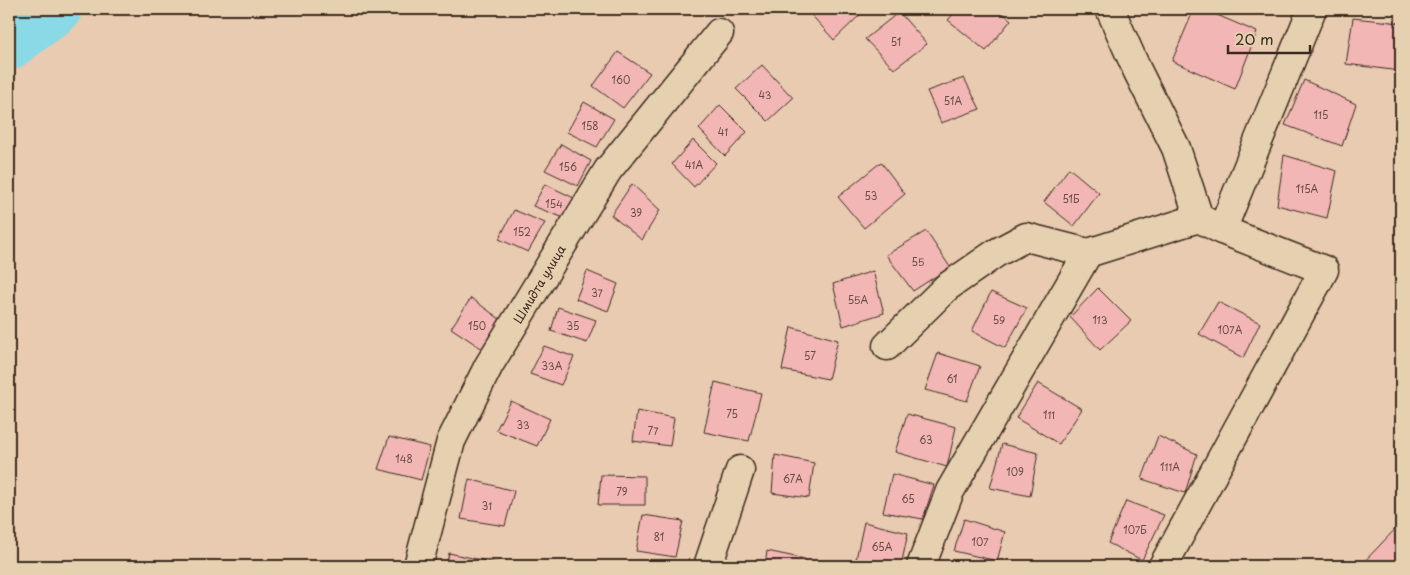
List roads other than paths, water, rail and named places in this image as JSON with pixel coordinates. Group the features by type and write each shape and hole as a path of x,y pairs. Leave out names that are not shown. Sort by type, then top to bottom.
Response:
{"street":[{"path":"1110,9 1211,224"},
{"path":"1211,224 1312,9"},
{"name":"Шмидта улица","path":"418,566 452,441 489,365 608,170 719,33"},
{"path":"887,346 947,287 996,253 1026,238 1088,253 1211,224 1324,270 1163,566"},
{"path":"921,566 950,491 1088,253"},
{"path":"708,566 740,470"}],"waterway":[{"path":"9,45 57,9"}]}
